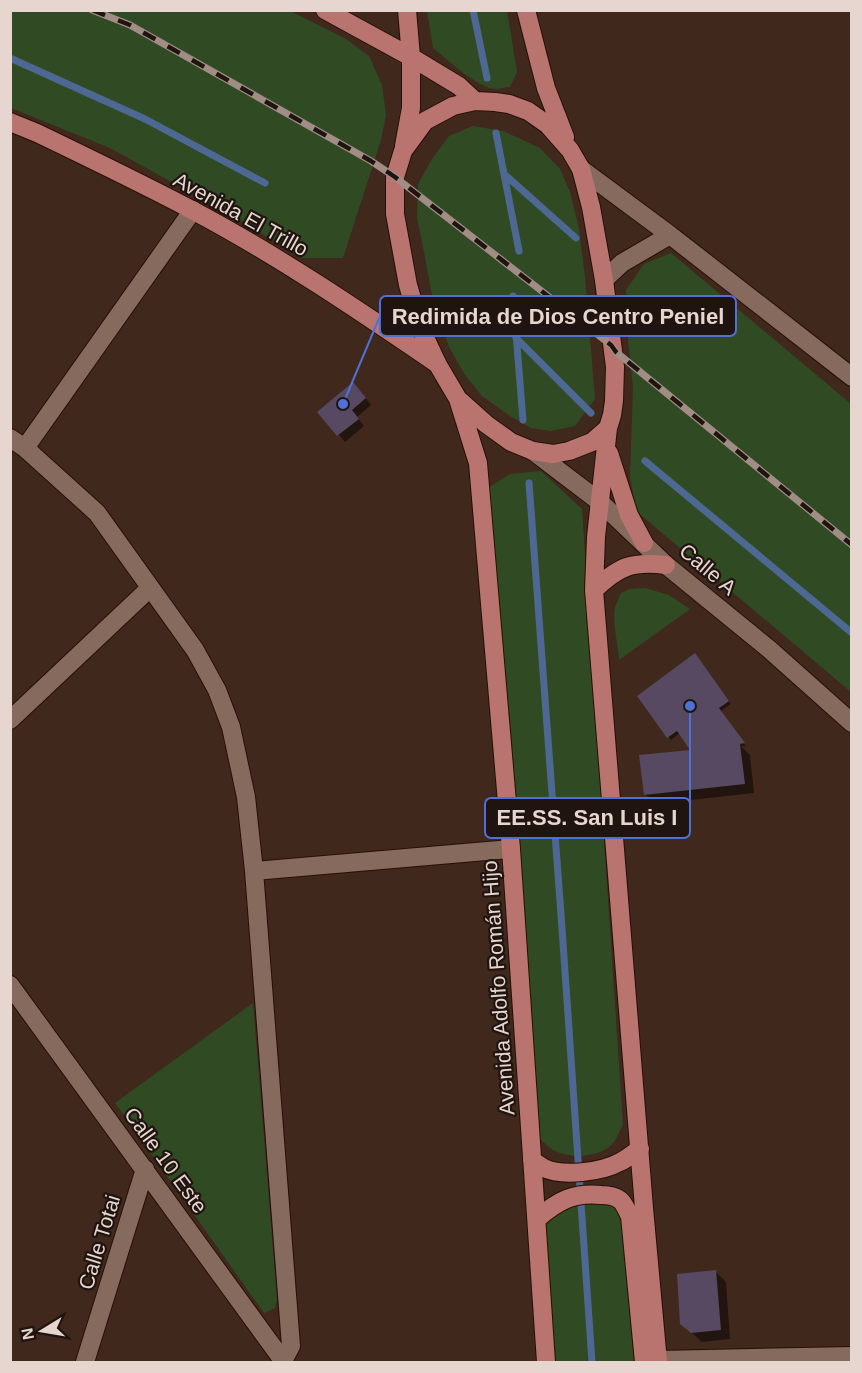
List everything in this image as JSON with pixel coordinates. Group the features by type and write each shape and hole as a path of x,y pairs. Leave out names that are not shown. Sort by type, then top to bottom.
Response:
{"main road":[{"path":"325,10 411,57 483,102"},
{"path":"407,10 411,57 411,108 403,151 395,177 395,214 408,285 421,329 458,399 511,442 533,451 553,454 569,451 607,436"},
{"path":"526,10 546,88 570,150 581,169 591,207 604,280 615,367 614,401 607,436 600,502 594,590 640,1149 653,1362"},
{"path":"403,151 425,121 453,106 483,102 509,105 528,111 548,125 570,150"},
{"name":"Avenida El Trillo","path":"10,122 193,210 277,258 359,310 438,365"},
{"name":"Avenida Adolfo Román Hijo","path":"458,399 478,463 543,1214 546,1362"},
{"path":"607,436 629,515 644,543"},
{"path":"594,590 609,576 627,567 646,563 666,565"},
{"path":"539,1165 566,1172 586,1172 621,1162 640,1149"},
{"path":"543,1214 567,1198 588,1193 609,1195 621,1200 630,1216 653,1362"}],"street":[{"path":"581,169 852,376"},
{"path":"193,210 18,443 97,513 195,650 217,690 231,727 246,797 255,871 291,1346 284,1362"},
{"path":"604,280 622,263 670,235"},
{"name":"Calle A","path":"533,451 600,502 666,565 761,642 852,723"},
{"path":"10,720 150,588"},
{"path":"255,871 511,849"},
{"name":"Calle 10 Este","path":"10,985 284,1362"},
{"name":"Calle Totai","path":"85,1362 145,1169"},
{"path":"653,1362 852,1356"}],"green space":[{"path":"10,11 290,11 346,39 369,56 382,85 386,115 381,140 343,258 302,258 219,208 110,148 11,108"},
{"path":"427,11 507,11 517,72 510,87 496,89 480,84 433,48"},
{"path":"473,126 503,131 540,148 560,169 570,192 579,229 585,277 595,399 575,426 551,431 531,428 482,396 465,375 449,347 433,300 417,218 418,184 432,159 449,136"},
{"path":"671,253 851,404 851,692 636,511 630,477 633,388 626,320 626,290 644,264"},
{"path":"541,471 582,509 623,1125 614,1142 602,1151 586,1156 562,1154 540,1139 488,488 510,474"},
{"path":"645,588 669,595 690,609 619,660 615,607 621,593 630,589"},
{"path":"253,1003 277,1299 275,1308 264,1313 115,1103"},
{"path":"605,1198 621,1216 634,1362 553,1362 546,1220 560,1207"}],"building":[{"path":"353,382 366,398 352,410 359,419 337,436 317,412"},
{"path":"695,653 729,701 719,708 745,743 740,744 745,784 644,795 639,755 690,750 677,731 667,738 637,696"},
{"path":"716,1270 721,1330 691,1333 680,1324 677,1274"}],"waterway":[{"path":"473,10 487,78"},
{"path":"10,58 145,119 265,183"},
{"path":"496,133 519,251"},
{"path":"504,174 576,238"},
{"path":"513,296 523,420"},
{"path":"516,338 591,413"},
{"path":"645,461 852,633"},
{"path":"529,483 592,1362"}],"railway":[{"path":"92,10 130,25 371,161 395,177 611,345 616,352 852,545"}],"place":[{"name":"Redimida de Dios Centro Peniel","path":"343,404"},
{"name":"EE.SS. San Luis I","path":"690,706"}]}
